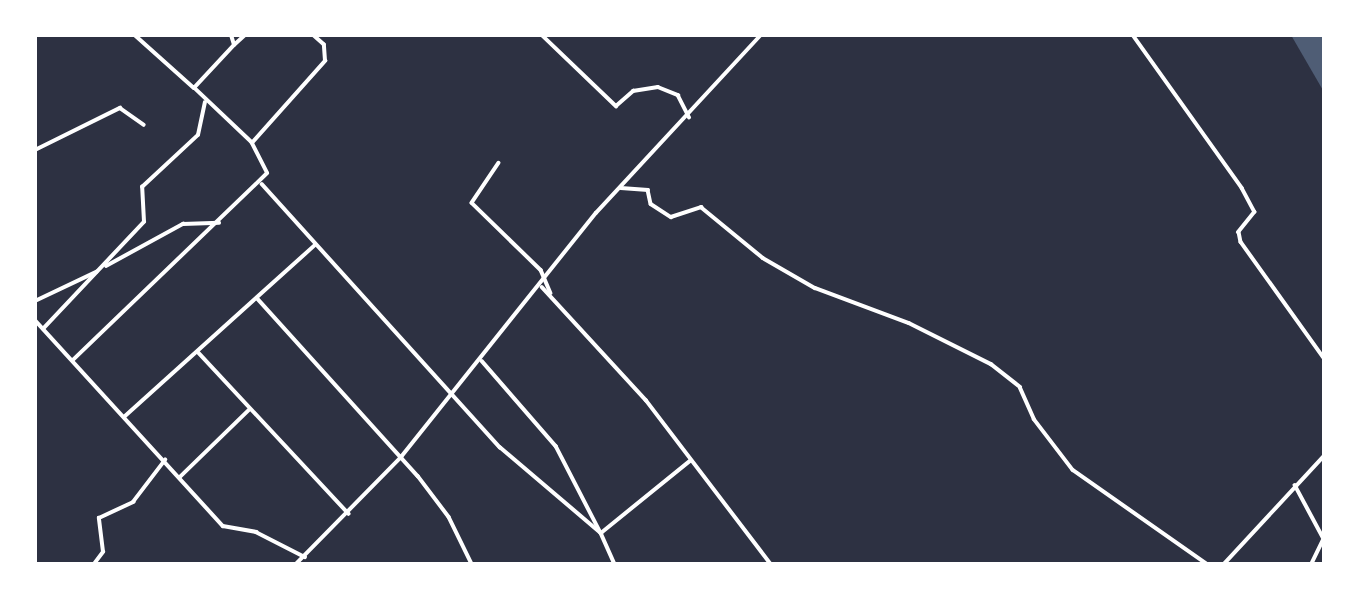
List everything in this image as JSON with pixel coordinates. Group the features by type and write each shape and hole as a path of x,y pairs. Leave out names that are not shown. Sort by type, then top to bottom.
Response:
{"street":[{"path":"73,360 262,184 267,164 252,143 205,103 194,88 135,35"},
{"path":"232,35 234,45"},
{"path":"194,88 245,35"},
{"path":"252,143 325,61 324,45 313,35"},
{"path":"542,35 615,106 633,91 658,87 678,95 689,117"},
{"path":"296,564 349,514 401,457 621,188 689,117 761,35"},
{"path":"1133,35 1242,188 1255,212 1239,232 1241,242 1324,358"},
{"path":"43,329 146,219 142,187 198,135 205,103"},
{"path":"35,150 120,108 144,125"},
{"path":"499,163 477,189 474,209 547,279 551,293"},
{"path":"262,184 500,447 601,533"},
{"path":"621,188 648,190 651,204 671,218 701,207 763,258 815,288 909,323 991,364 1020,387 1034,419 1073,470 1207,564"},
{"path":"35,301 183,224 219,223"},
{"path":"124,417 316,244"},
{"path":"542,287 551,293 646,400 771,564"},
{"path":"257,298 401,457 449,517 472,564"},
{"path":"35,320 228,529 256,532 305,557"},
{"path":"198,351 249,410 349,514"},
{"path":"482,361 556,446 615,564"},
{"path":"180,477 249,410"},
{"path":"1224,564 1324,456"},
{"path":"94,564 103,552 99,518 133,502 165,460"},
{"path":"601,533 690,461"},
{"path":"1295,485 1324,539 1312,564"}],"water":[{"path":"1291,35 1324,35 1324,92"}]}
